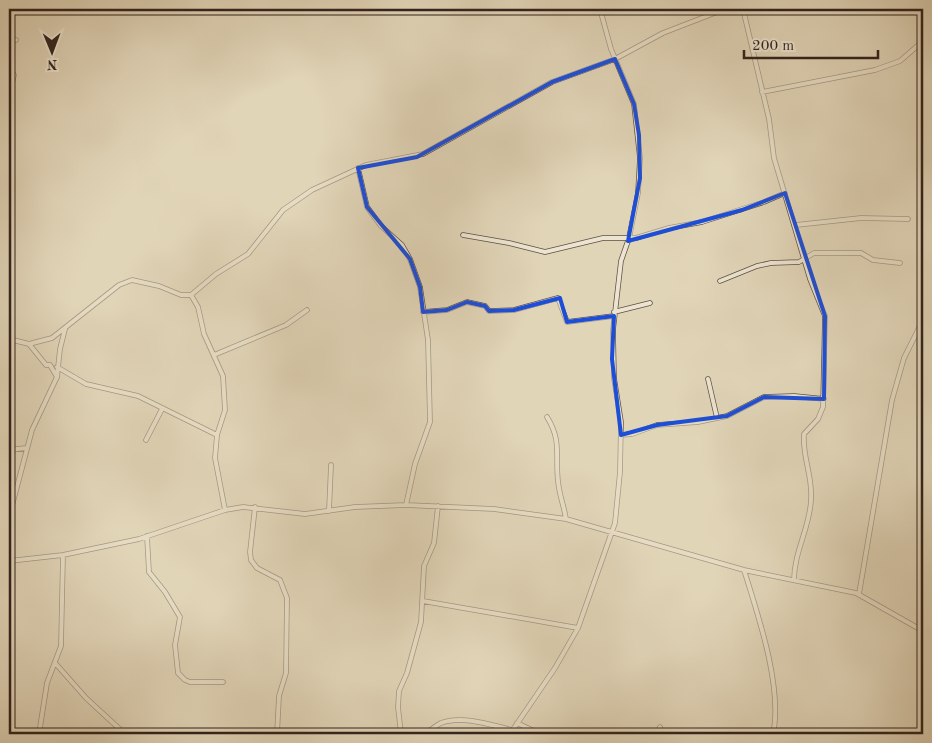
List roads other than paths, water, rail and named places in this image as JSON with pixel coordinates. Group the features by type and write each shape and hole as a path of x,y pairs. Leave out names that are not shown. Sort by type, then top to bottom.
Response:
{"street":[{"path":"424,734 443,722 455,721 472,721 511,732 578,628 613,532 620,472 621,434 612,359 614,314 621,261 629,238 640,178 639,134 634,104 615,59 600,9"},
{"path":"9,339 30,344 45,341 66,328 125,282 141,280 181,295 191,295 216,274 248,254 283,210 293,201 358,168 423,154 552,82 615,59 663,33 725,9"},
{"path":"743,9 762,92 774,158 796,226 804,259 825,316 824,399 818,418 806,429 804,434 803,446 811,479 811,501 798,550 794,580"},
{"path":"9,40 16,40"},
{"path":"762,92 875,70 900,60 923,41"},
{"path":"9,67 14,75 9,96"},
{"path":"358,168 367,207 381,226 396,238 410,259 420,287 428,340 430,422 415,464 406,506"},
{"path":"463,235 509,243 545,252 603,238 619,236 629,238 702,222 757,205 785,193"},
{"path":"796,226 861,218 908,220"},
{"path":"720,281 757,266 771,263 799,262 814,253 861,253 873,260 900,263"},
{"path":"191,295 198,307 204,334 222,369 225,402 217,435 215,458 225,510"},
{"path":"423,312 447,310 467,302 485,306 488,311 514,310 558,298 567,322 614,314 650,303"},
{"path":"214,355 286,326 307,310"},
{"path":"859,594 892,400 904,358 923,320"},
{"path":"9,517 32,430 57,377 57,367 66,328"},
{"path":"30,344 46,364 50,365 57,377"},
{"path":"57,367 86,384 138,396 217,435"},
{"path":"708,379 717,418"},
{"path":"621,434 632,434 657,425 717,418 737,412 754,400 764,397 794,396 824,399"},
{"path":"146,440 162,409"},
{"path":"547,417 553,426 558,444 558,481 566,519"},
{"path":"9,450 26,448"},
{"path":"329,511 331,465"},
{"path":"401,734 398,707 399,691 417,639 423,601 424,566 434,543 438,506"},
{"path":"9,561 63,555 148,536 225,510 255,507 292,514 355,507 438,506 494,509 566,519 744,570 859,594 923,631"},
{"path":"255,507 250,552 251,560 256,568 280,580 287,598 286,673 279,696 277,734"},
{"path":"148,536 149,572 165,592 180,617 175,645 178,673 190,682 223,682"},
{"path":"39,734 47,683 56,664 61,646 63,555"},
{"path":"744,570 761,624 766,650 772,686 775,726 773,734"},
{"path":"423,601 578,628"},
{"path":"56,664 86,698 126,734"},
{"path":"517,723 536,732 568,734"},
{"path":"657,734 660,727"}]}
